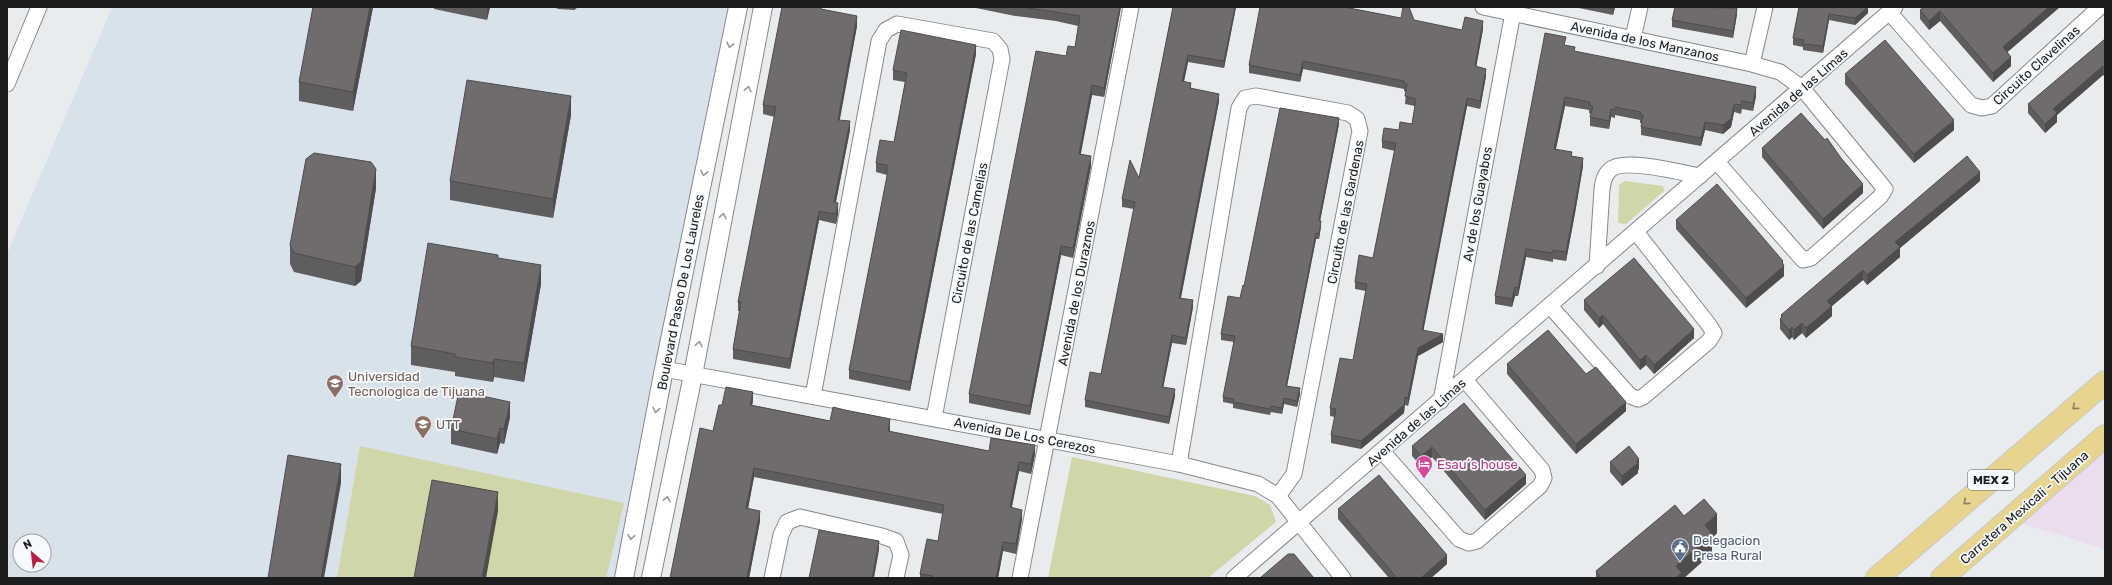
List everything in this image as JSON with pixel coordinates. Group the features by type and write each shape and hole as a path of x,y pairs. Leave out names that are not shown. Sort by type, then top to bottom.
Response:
{"main road":[{"name":"MEX 2","path":"1878,578 2105,382"},
{"name":"Carretera Mexicali - Tijuana","path":"1942,578 2105,436"}],"street":[{"path":"7,84 39,7"},
{"name":"Boulevard Paseo De Los Laureles","path":"624,578 664,369 738,7"},
{"path":"651,578 693,375 764,7"},
{"name":"Avenida de los Duraznos","path":"1020,578 1131,7"},
{"name":"Avenida de los Manzanos","path":"1483,7 1513,10 1752,64 1780,72 1802,88 1885,189 1880,197 1811,258 1803,260 1796,254 1717,162"},
{"path":"1633,38 1640,7"},
{"path":"1752,64 1765,7"},
{"name":"Circuito Clavelinas","path":"1892,10 1971,105 1982,108 1992,106 2100,7"},
{"name":"Av de los Guayabos","path":"1441,401 1513,10"},
{"name":"Avenida de las Limas","path":"1234,578 1441,401 1892,10"},
{"name":"Circuito de las Camelias","path":"813,396 879,41 886,30 897,24 993,41 1000,49 1002,59 934,418"},
{"name":"Circuito de las Gardenas","path":"1179,464 1239,108 1245,98 1256,96 1348,113 1357,120 1360,130 1294,474 1278,496"},
{"path":"1597,266 1602,189 1604,177 1610,169 1620,165 1632,165 1700,176"},
{"path":"1550,306 1630,396 1638,399 1643,397 1709,340 1714,333 1636,232"},
{"name":"Avenida De Los Cerezos","path":"664,369 1179,464 1258,484 1278,496 1343,578"},
{"path":"1382,451 1459,539 1469,543 1477,541 1540,486 1544,478 1542,470 1465,380"},
{"path":"772,578 781,535 788,522 800,517 882,536 896,541 901,555 896,578"}],"shaded area":[{"name":"Universidad Tecnologica de Tijuana","path":"112,7 741,7 628,578 7,578 7,254"},
{"path":"2105,439 2105,549 2011,520"}],"green space":[{"path":"1625,181 1663,186 1664,191 1626,224 1618,223 1619,185"},
{"path":"360,446 624,503 606,578 337,578"},
{"path":"1072,457 1255,496 1270,505 1276,522 1208,578 1048,578"}],"building":[{"path":"313,7 370,7 353,92 299,82"},
{"path":"782,7 821,7 821,9 857,16 838,120 850,121 834,202 838,203 836,214 819,211 790,359 733,349 741,302 738,302 776,107 763,105"},
{"path":"1021,7 1120,7 1104,88 1092,85 1079,154 1091,156 1073,248 1061,246 1030,406 969,394 1036,51 1066,56 1068,46 1075,47 1080,16"},
{"path":"1173,7 1235,7 1224,61 1188,55 1182,81 1191,83 1190,88 1219,94 1179,298 1193,300 1186,338 1172,335 1162,387 1175,389 1169,417 1085,400 1090,372 1101,374 1135,202 1122,199 1130,160 1139,178"},
{"path":"1260,7 1344,7 1401,18 1403,7 1409,7 1414,20 1462,30 1465,17 1483,21 1475,66 1486,69 1482,92 1480,101 1467,98 1422,330 1443,334 1418,348 1408,398 1405,397 1404,405 1361,441 1331,435 1336,409 1330,408 1340,358 1353,360 1367,284 1355,282 1359,255 1373,258 1396,143 1382,141 1384,128 1399,130 1400,122 1412,124 1416,99 1405,96 1407,84 1404,83 1404,81 1303,61 1300,75 1249,65"},
{"path":"1675,7 1737,8 1733,31 1672,20"},
{"path":"1799,7 1868,7 1855,18 1829,14 1823,46 1803,44 1804,40 1793,38"},
{"path":"1923,7 2049,7 2003,47 2011,57 1993,73 1940,11 1929,21 1920,10"},
{"path":"901,30 976,45 910,382 849,370 887,176 887,165 876,163 880,140 894,142 907,73 893,70"},
{"path":"1545,33 1566,37 1564,45 1575,47 1574,51 1756,87 1753,103 1742,101 1741,105 1734,104 1731,119 1723,125 1705,122 1701,138 1641,127 1643,115 1640,115 1641,112 1615,107 1615,110 1611,109 1609,121 1590,117 1593,106 1589,105 1590,102 1565,97 1554,149 1572,152 1571,156 1583,158 1566,252 1553,250 1553,253 1526,249 1518,288 1515,287 1512,299 1495,296"},
{"path":"2105,39 2105,68 2103,66 2053,109 2057,113 2045,124 2028,104"},
{"path":"1885,40 1954,120 1914,154 1845,74"},
{"path":"467,80 571,96 553,199 450,181"},
{"path":"1280,108 1339,118 1319,220 1321,221 1319,234 1316,233 1286,386 1300,388 1297,401 1284,398 1282,408 1271,406 1270,409 1233,402 1234,399 1223,397 1235,336 1221,334 1228,296 1240,298 1243,285 1244,286"},
{"path":"1801,113 1825,140 1827,138 1841,158 1863,184 1823,219 1762,148"},
{"path":"314,153 371,162 376,169 361,262 355,267 294,253 290,245 306,159"},
{"path":"1967,156 1980,172 1895,242 1900,247 1867,275 1863,270 1827,301 1832,306 1806,328 1802,323 1794,330 1792,327 1789,330 1780,319 1783,316 1781,315"},
{"path":"1717,184 1783,261 1784,266 1746,298 1676,220"},
{"path":"428,243 498,255 498,258 541,265 524,363 494,359 493,363 455,357 455,354 411,346"},
{"path":"1634,258 1694,329 1654,365 1646,355 1640,360 1603,315 1599,318 1584,300"},
{"path":"1548,330 1586,374 1596,367 1626,402 1576,444 1507,364"},
{"path":"726,387 753,392 750,405 830,421 833,407 890,419 888,431 989,451 991,438 1035,445 1031,464 1019,462 1010,507 1022,510 1016,544 1003,542 996,578 933,578 933,576 920,574 927,539 938,541 944,505 754,468 746,508 760,511 747,578 670,578 700,428 713,431 719,405 722,405"},
{"path":"459,391 510,402 504,429 500,428 497,439 451,429"},
{"path":"1464,403 1526,475 1485,510 1432,447 1421,456 1412,446"},
{"path":"1629,446 1639,459 1636,461 1638,463 1622,476 1610,462"},
{"path":"288,455 341,464 321,578 268,578"},
{"path":"1379,475 1447,555 1422,577 1423,578 1397,578 1338,509"},
{"path":"432,480 498,492 482,578 414,578"},
{"path":"1704,499 1717,514 1705,525 1712,534 1676,566 1682,573 1675,578 1601,578 1596,571 1675,505 1684,516"},
{"path":"819,530 879,541 872,578 809,578"},
{"path":"1288,554 1294,554 1314,578 1260,578"}],"place":[{"name":"Universidad Tecnologica de Tijuana","path":"335,398"},
{"name":"UTT","path":"423,439"},
{"name":"Esau´s house","path":"1424,479"},
{"name":"Delegacion Presa Rural","path":"1680,562"}]}
